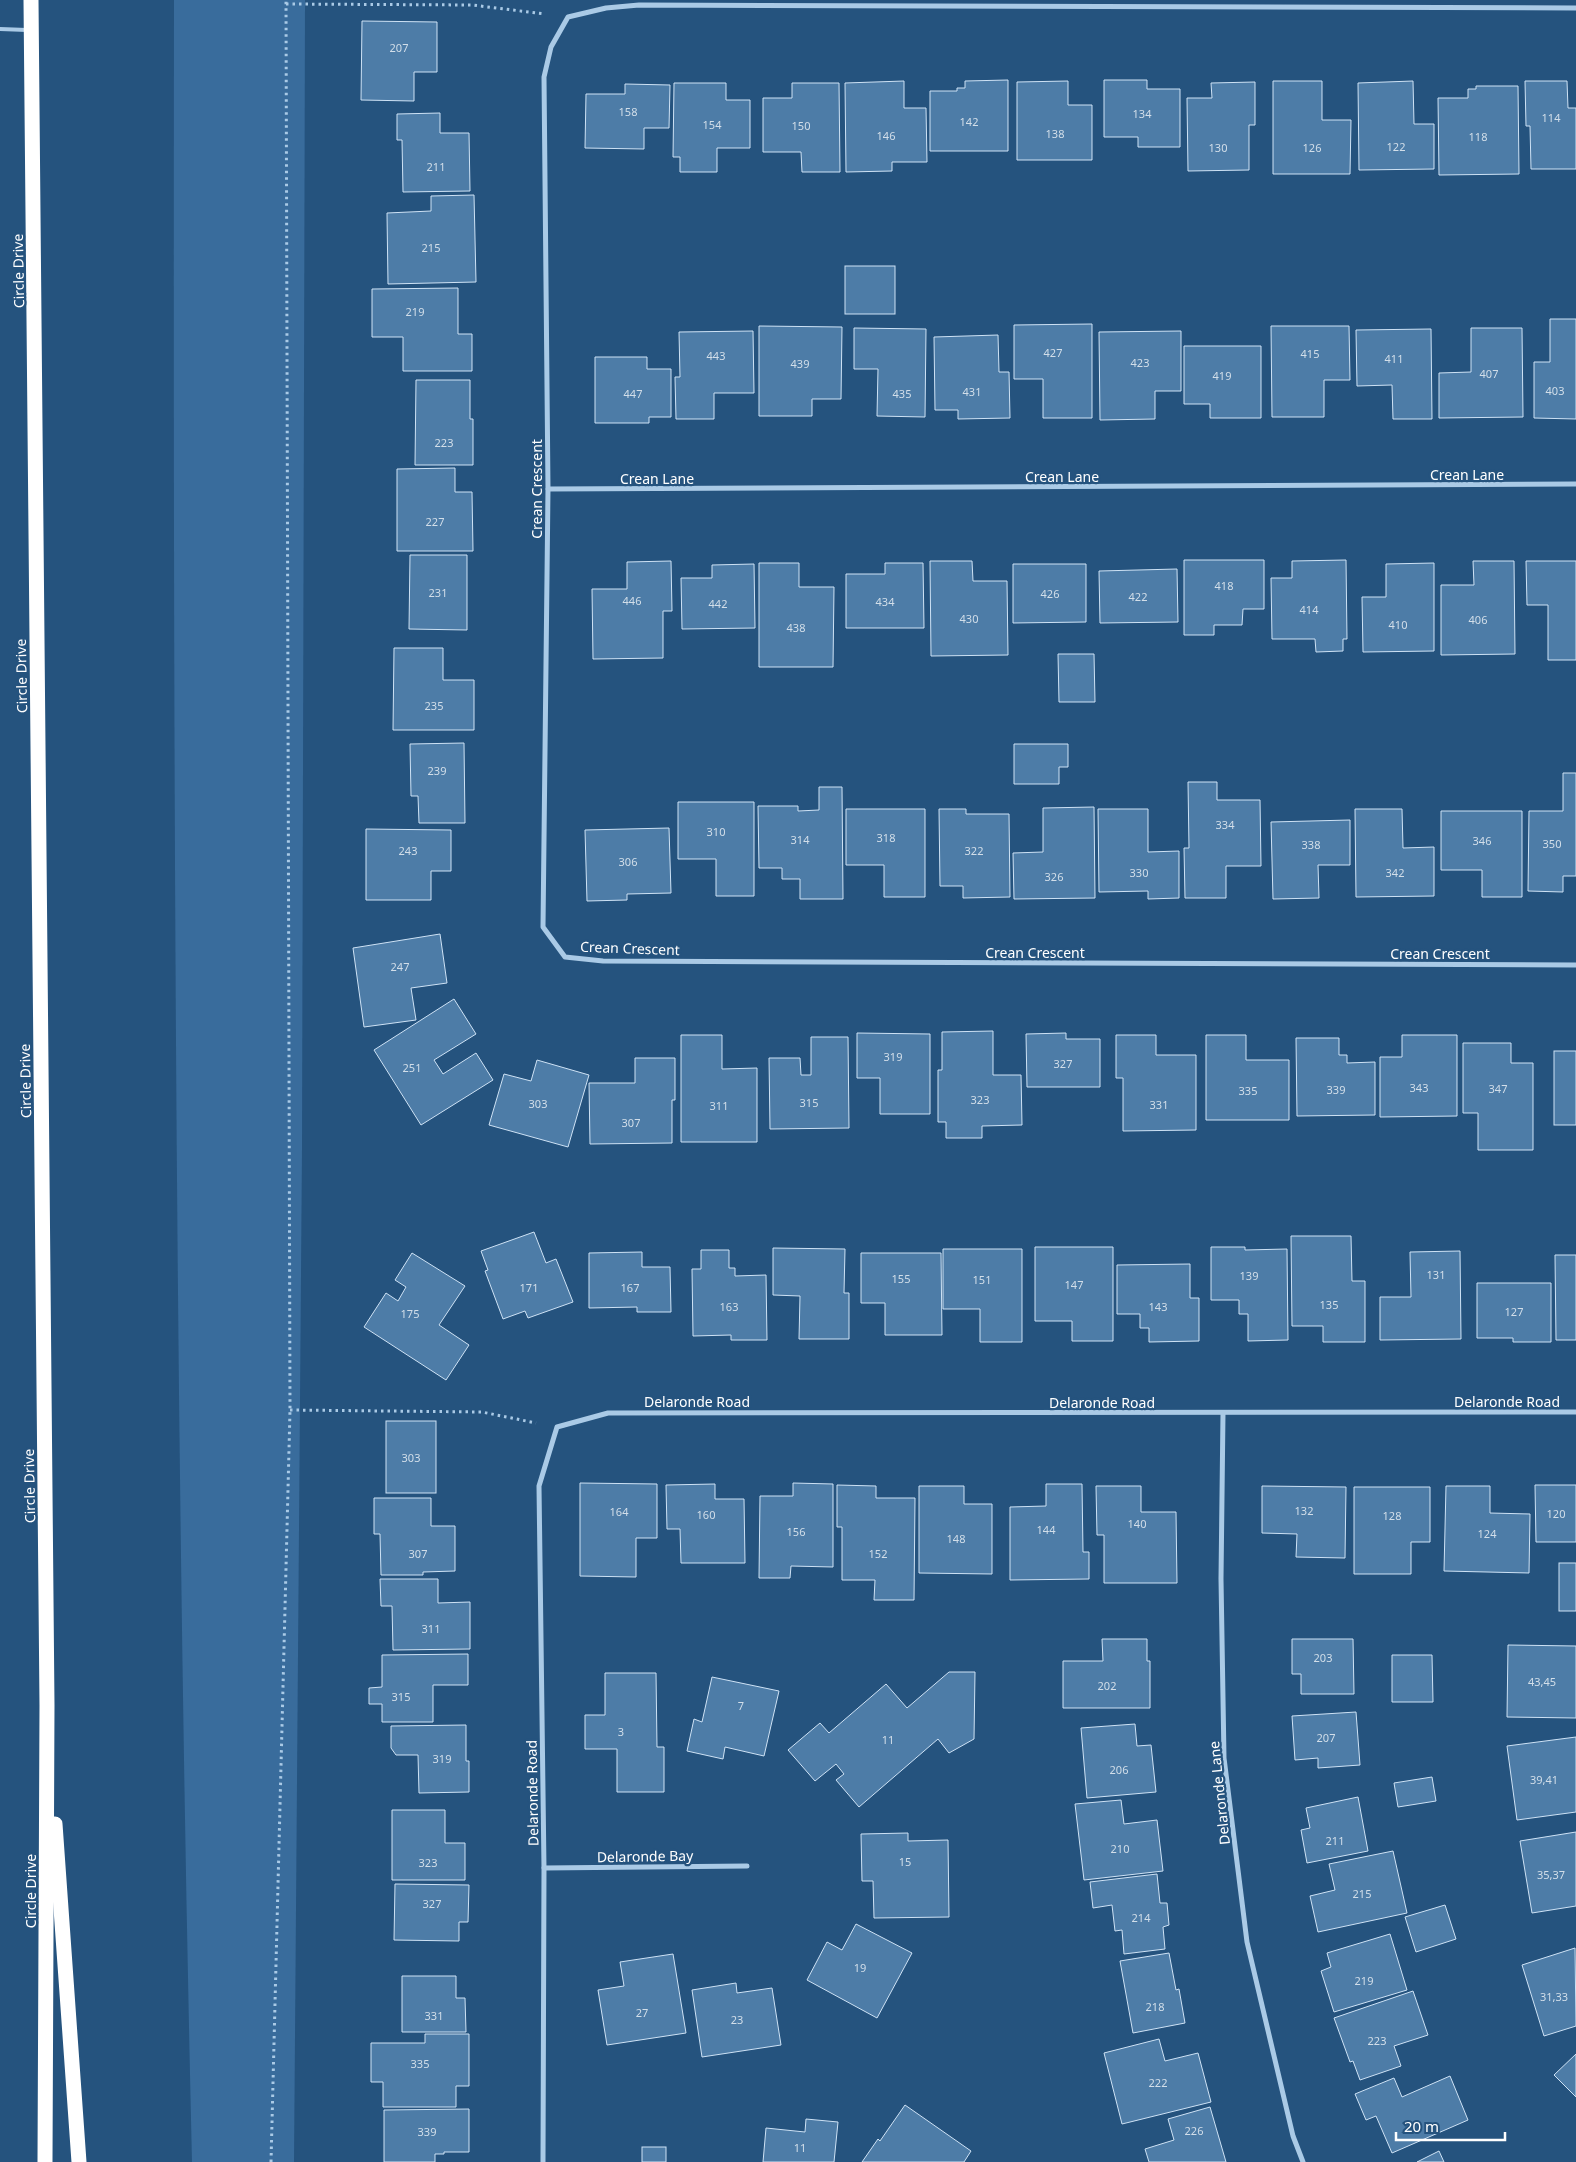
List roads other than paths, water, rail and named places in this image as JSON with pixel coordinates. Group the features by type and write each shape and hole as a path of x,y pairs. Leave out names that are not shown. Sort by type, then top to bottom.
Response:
{"highway":[{"name":"Circle Drive","path":"31,0 47,1705 45,2162"},
{"path":"47,1705 79,2162"}],"street":[{"name":"Crean Crescent","path":"1576,8 639,5 606,8 568,17 551,48 544,77 548,489 543,927 565,957 603,961 1576,965"},
{"name":"Crean Lane","path":"548,489 1576,484"},
{"name":"Delaronde Road","path":"543,2162 544,1868 539,1486 557,1427 608,1413 1576,1412"},
{"name":"Delaronde Lane","path":"1222,1413 1221,1579 1224,1758 1247,1942 1293,2136 1303,2162"},
{"name":"Delaronde Bay","path":"544,1868 747,1866"}],"lane":[{"path":"0,29 32,30"}]}
